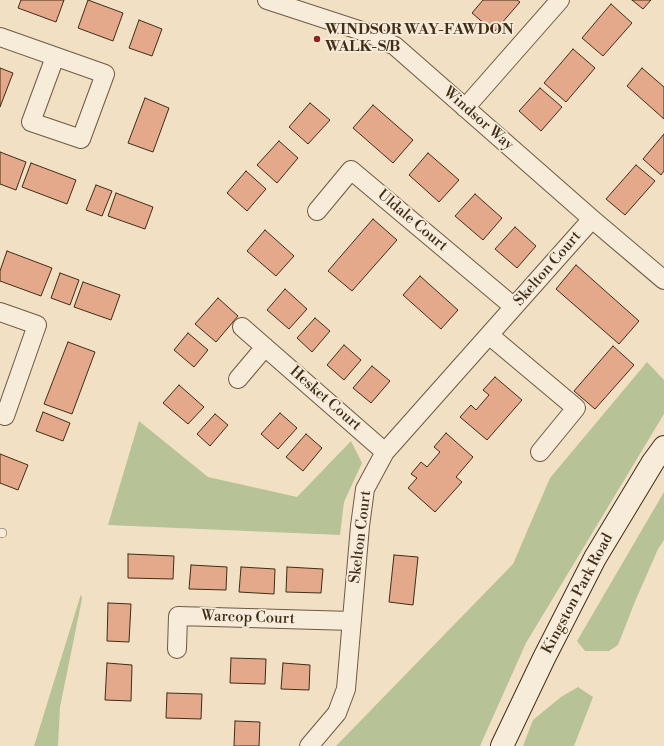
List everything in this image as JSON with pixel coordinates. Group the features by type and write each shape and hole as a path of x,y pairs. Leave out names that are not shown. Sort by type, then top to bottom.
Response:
{"street":[{"name":"Windsor Way","path":"267,0 368,33 395,46 592,219 664,280"},
{"path":"465,108 560,0"},
{"path":"0,37 105,74 81,139 32,122 55,57"},
{"name":"Uldale Court","path":"317,211 351,170 514,307"},
{"name":"Skelton Court","path":"309,746 337,713 346,689 360,526 365,490 385,452 592,219"},
{"path":"0,312 37,324 5,416 0,414"},
{"name":"Hesket Court","path":"242,327 385,452"},
{"path":"489,336 576,408 540,452"},
{"path":"238,379 265,347"},
{"name":"Kingston Park Road","path":"502,746 544,658 595,558 653,462 664,447"},
{"name":"Warcop Court","path":"177,649 178,616 352,621"}],"green space":[{"path":"647,362 664,380 664,414 526,643 480,746 336,746 513,564 550,478"},
{"path":"139,421 208,477 297,497 351,441 362,463 344,502 340,535 108,525"},
{"path":"664,492 664,540 658,549 618,645 609,651 585,651 577,641"},
{"path":"81,594 82,599 60,707 58,746 34,746"},
{"path":"578,687 593,697 574,746 523,746 533,720 561,697"}],"building":[{"path":"21,0 64,0 56,22 18,8"},
{"path":"88,0 123,13 113,41 78,28"},
{"path":"483,0 517,0 520,2 494,32 472,13"},
{"path":"632,0 651,0 643,9"},
{"path":"611,4 632,23 603,56 582,38"},
{"path":"139,20 162,29 152,56 129,48"},
{"path":"573,49 595,68 566,102 544,83"},
{"path":"0,68 13,73 0,107"},
{"path":"642,68 664,87 664,119 627,86"},
{"path":"540,88 562,107 541,131 519,111"},
{"path":"145,98 169,108 153,152 128,143"},
{"path":"310,103 330,120 308,144 289,127"},
{"path":"373,105 413,140 393,163 353,128"},
{"path":"664,134 664,171 661,175 643,159"},
{"path":"279,141 298,158 277,183 257,165"},
{"path":"0,152 26,162 16,190 0,184"},
{"path":"428,153 459,180 439,202 409,175"},
{"path":"31,163 76,180 67,204 22,187"},
{"path":"636,165 655,181 625,215 606,199"},
{"path":"246,171 266,189 247,211 227,193"},
{"path":"96,185 112,191 102,216 86,210"},
{"path":"116,193 153,207 145,229 108,216"},
{"path":"475,194 502,218 483,240 455,216"},
{"path":"373,219 397,240 352,291 328,271"},
{"path":"515,227 536,246 517,268 495,249"},
{"path":"265,230 294,256 276,276 247,251"},
{"path":"7,251 52,268 41,296 0,281 0,271"},
{"path":"576,265 639,321 619,344 556,289"},
{"path":"60,273 79,280 70,305 51,298"},
{"path":"420,276 458,310 441,329 403,295"},
{"path":"83,282 120,295 111,320 74,307"},
{"path":"285,289 307,309 289,329 267,310"},
{"path":"218,298 238,316 216,342 195,324"},
{"path":"315,318 330,331 312,352 297,338"},
{"path":"188,333 208,350 194,367 174,350"},
{"path":"68,342 95,352 72,414 44,404"},
{"path":"344,345 361,360 344,380 327,365"},
{"path":"613,346 634,365 595,409 574,391"},
{"path":"372,366 390,381 371,403 353,388"},
{"path":"495,377 522,400 487,440 460,417 471,405 476,410 489,395 483,390"},
{"path":"179,385 204,407 188,424 163,403"},
{"path":"43,412 70,423 63,441 36,431"},
{"path":"280,413 297,428 278,449 261,434"},
{"path":"215,414 228,425 210,446 197,434"},
{"path":"446,433 473,457 456,477 462,482 435,512 408,488 417,478 411,474 421,462 427,467 440,452 434,447"},
{"path":"306,434 322,448 303,471 286,457"},
{"path":"0,454 28,465 18,490 0,483"},
{"path":"128,554 174,556 173,579 128,578"},
{"path":"394,555 418,557 413,605 389,602"},
{"path":"191,565 227,567 226,590 189,589"},
{"path":"241,567 275,569 274,594 239,592"},
{"path":"287,567 323,569 321,593 286,592"},
{"path":"108,603 131,604 129,642 107,641"},
{"path":"231,658 266,659 265,684 230,683"},
{"path":"107,663 132,665 131,701 105,700"},
{"path":"283,663 310,665 309,690 281,689"},
{"path":"167,693 202,694 201,719 166,718"},
{"path":"235,721 260,722 259,746 234,746"}],"place":[{"name":"WINDSOR WAY-FAWDON WALK-S/B","path":"317,39"}]}
